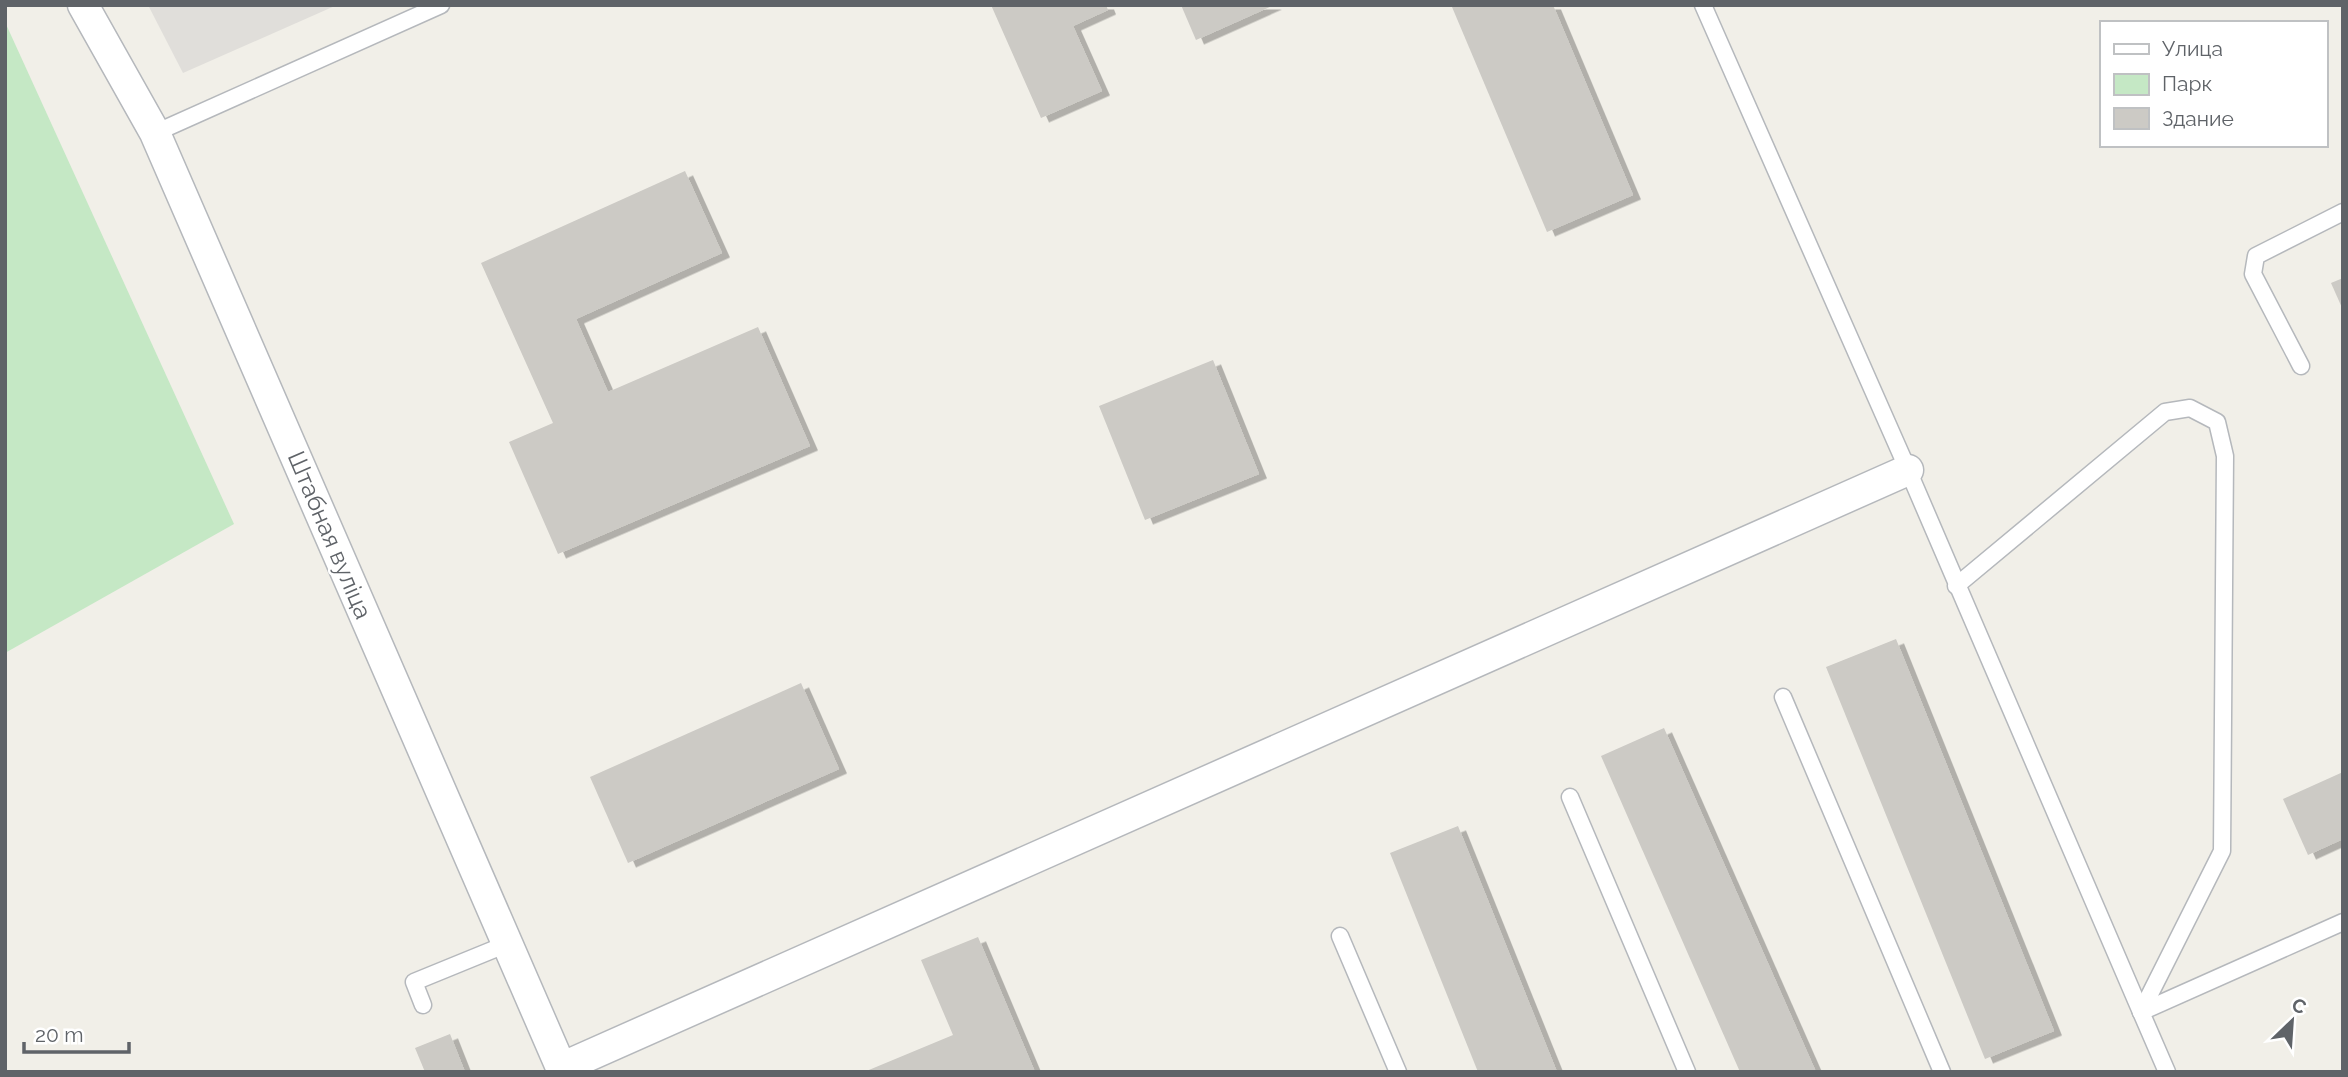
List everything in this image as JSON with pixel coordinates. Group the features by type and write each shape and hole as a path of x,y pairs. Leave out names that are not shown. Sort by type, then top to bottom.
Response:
{"street":[{"name":"Штабная вуліца","path":"83,5 155,132 562,1070"},
{"path":"562,1070 1908,470"}],"lane":[{"path":"155,132 441,5"},
{"path":"1703,5 1908,470 1955,586 2167,1072"},
{"path":"2301,366 2253,274 2252,263 2256,256 2343,212"},
{"path":"1955,586 2165,412 2190,408 2217,422 2225,456 2222,851 2141,1012"},
{"path":"1783,697 1942,1072"},
{"path":"1570,797 1687,1072"},
{"path":"2141,1012 2343,922"},
{"path":"1340,936 1398,1072"},
{"path":"424,1005 414,982 507,944"}],"shaded area":[{"path":"148,5 337,5 183,73"}],"green space":[{"path":"5,22 234,524 5,653"}],"building":[{"path":"991,5 1106,5 1108,10 1073,26 1102,91 1041,118"},
{"path":"1181,5 1274,5 1196,40"},
{"path":"1553,5 1633,195 1547,232 1452,7"},
{"path":"685,171 722,253 576,319 608,392 758,327 810,446 558,554 509,442 553,423 481,263"},
{"path":"2343,278 2343,310 2331,283"},
{"path":"1213,360 1259,474 1145,520 1099,406"},
{"path":"1896,639 2054,1031 1985,1059 1826,667"},
{"path":"801,683 839,769 628,863 590,777"},
{"path":"1664,728 1816,1072 1740,1072 1601,756"},
{"path":"2343,772 2343,839 2308,855 2283,799"},
{"path":"1458,826 1557,1072 1478,1072 1390,853"},
{"path":"978,937 1035,1072 864,1072 953,1035 921,960"},
{"path":"450,1034 465,1072 425,1072 415,1048"}]}
